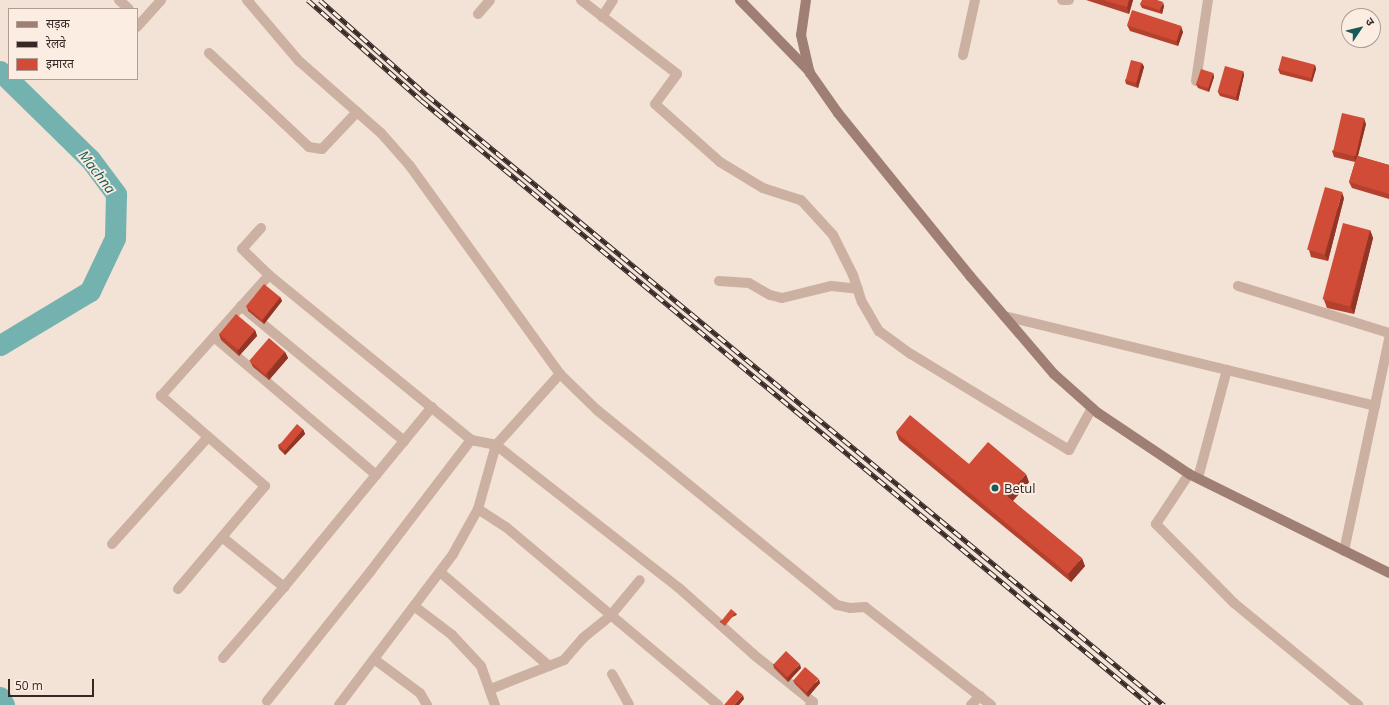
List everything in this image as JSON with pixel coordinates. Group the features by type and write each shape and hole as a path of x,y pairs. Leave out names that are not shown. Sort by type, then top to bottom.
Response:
{"main road":[{"path":"740,0 810,72 843,119 1004,316 1054,374 1092,408 1194,476 1389,573"},
{"path":"806,0 801,35 810,72"}],"street":[{"path":"119,0 128,8"},
{"path":"139,22 161,0"},
{"path":"247,0 300,61 381,133 410,166 560,374 596,410 837,605 850,608 866,607 888,621 991,705"},
{"path":"478,14 490,0"},
{"path":"581,0 677,74 654,104 720,162 763,188 801,200 833,235 858,289 862,302 879,331 911,354 1069,450 1092,408"},
{"path":"602,17 613,0"},
{"path":"963,56 975,0"},
{"path":"1062,0 1069,0"},
{"path":"1196,81 1208,0"},
{"path":"208,53 309,147 322,149 357,112"},
{"path":"261,228 242,249 269,275 471,440 496,445 678,588 753,654 813,702 810,705"},
{"path":"178,588 265,486 161,396 269,275"},
{"path":"719,281 749,283 770,295 782,298 830,286 858,289"},
{"path":"1238,286 1389,333"},
{"path":"241,306 404,441"},
{"path":"1004,316 1375,406"},
{"path":"214,337 376,475"},
{"path":"1344,551 1389,339"},
{"path":"1227,370 1194,476 1156,524 1234,603 1358,705"},
{"path":"339,705 453,554 478,509 496,445 560,374"},
{"path":"223,658 284,587 432,407"},
{"path":"112,544 208,437"},
{"path":"267,701 370,572 471,440"},
{"path":"478,509 506,527 718,705"},
{"path":"222,536 284,587"},
{"path":"440,572 548,666"},
{"path":"491,689 564,660 583,638 611,615 640,580"},
{"path":"414,606 470,653 481,666 491,689 495,705"},
{"path":"374,659 420,693 427,705"},
{"path":"612,674 629,705"},
{"path":"972,705 980,696"}],"building":[{"path":"1103,0 1129,0 1127,7"},
{"path":"1142,0 1157,0 1163,2 1160,10 1140,4"},
{"path":"1132,10 1181,26 1177,41 1127,25"},
{"path":"1282,56 1315,65 1311,78 1278,70"},
{"path":"1131,60 1142,63 1136,83 1126,80"},
{"path":"1225,66 1243,71 1236,97 1218,92"},
{"path":"1201,69 1213,73 1208,88 1196,84"},
{"path":"1342,113 1364,118 1356,156 1333,151"},
{"path":"1357,156 1389,165 1389,194 1349,182"},
{"path":"1325,187 1342,192 1324,254 1307,249"},
{"path":"1343,223 1370,230 1350,307 1323,299"},
{"path":"264,284 280,297 262,320 246,307"},
{"path":"236,314 255,330 238,350 219,334"},
{"path":"269,338 285,352 265,374 249,361"},
{"path":"910,415 969,464 988,442 1026,474 1007,496 1082,558 1068,574 896,432"},
{"path":"297,424 303,429 285,451 279,445"},
{"path":"731,609 736,613 725,626 720,622"},
{"path":"786,651 800,664 788,677 774,664"},
{"path":"805,667 819,679 807,692 793,681"},
{"path":"737,690 743,695 734,705 724,705"}],"waterway":[{"name":"Machna","path":"0,71 8,79"},
{"name":"Machna","path":"0,345 90,291 115,238 116,194 90,159 9,80"},
{"name":"Machna","path":"0,697 4,705"}],"railway":[{"path":"308,0 421,100 1150,705"},
{"path":"320,0 427,95 1164,705"}],"place":[{"name":"Betul","path":"995,488"}]}
